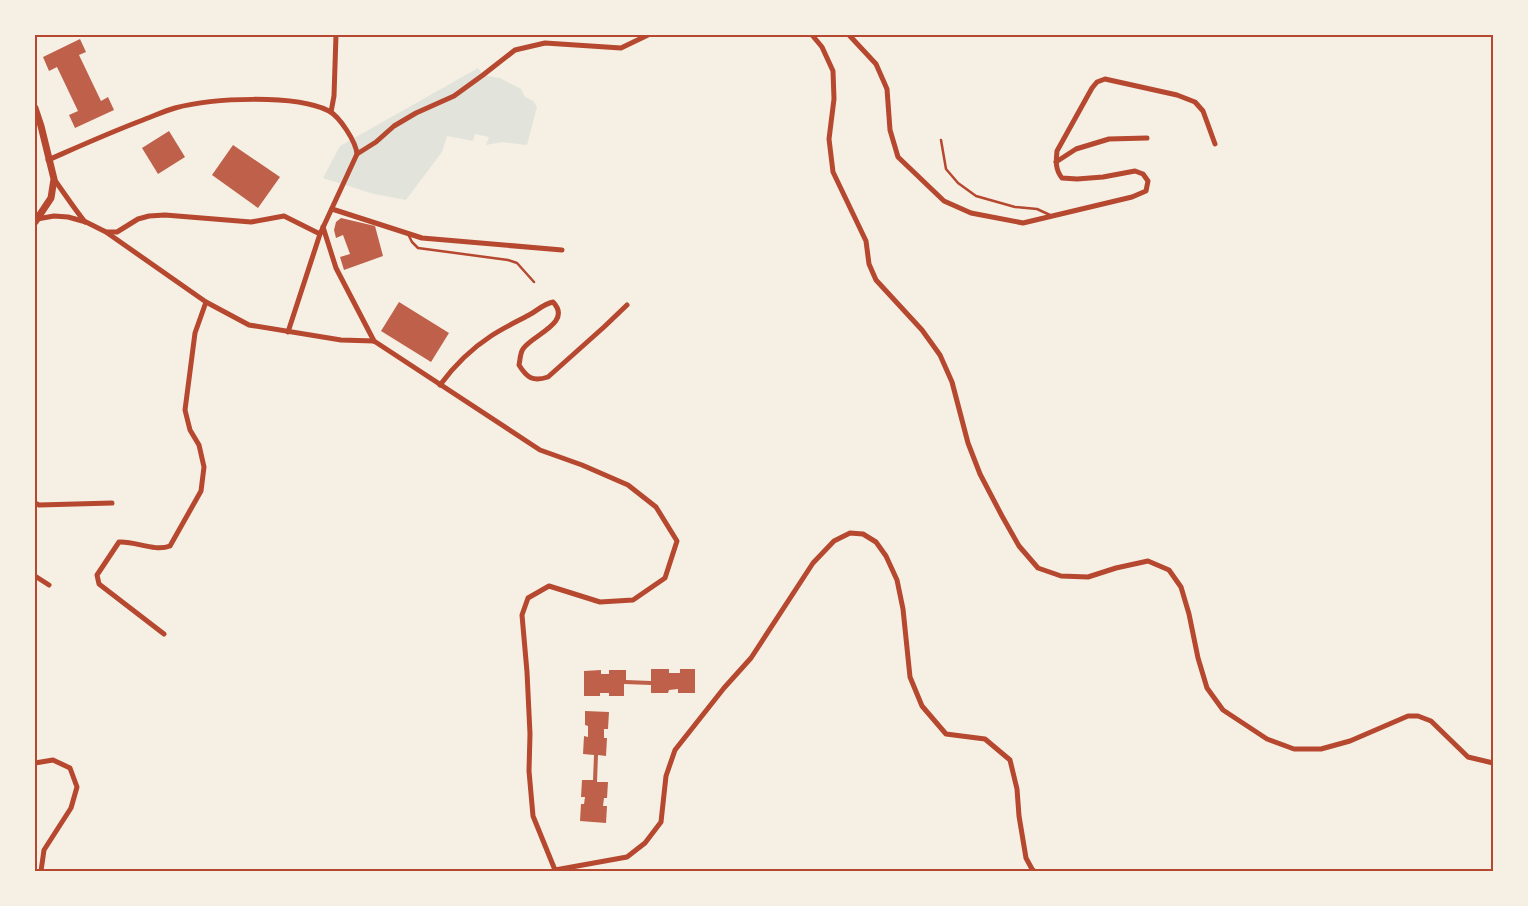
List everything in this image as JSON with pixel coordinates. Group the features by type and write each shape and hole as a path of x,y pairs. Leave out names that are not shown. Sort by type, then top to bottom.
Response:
{"street":[{"path":"331,112 334,96 336,35"},
{"path":"357,154 376,142 394,126 416,113 454,96 515,50 545,44 621,48 648,35"},
{"path":"812,35 822,47 833,71 834,99 829,139 833,172 866,241 868,264 876,280 922,330 940,355 952,382 968,443 980,474 1019,546 1038,568 1062,576 1088,577 1148,561 1168,570 1181,587 1207,688 1223,710 1267,739 1294,749 1321,750 1350,741 1408,716 1418,716 1431,722 1468,757 1493,763"},
{"path":"849,35 876,64 887,89 890,130 898,156 944,201 971,213 1023,223 1132,197 1146,191 1148,181 1143,174 1135,171 1103,177 1077,179 1062,178 1058,172 1056,162 1057,151 1092,88 1097,82 1105,79 1177,95 1196,102 1203,111 1215,144"},
{"path":"48,160 174,108 201,103 241,99 298,101 313,104 331,112 348,132 356,146 357,154 320,234 288,332"},
{"path":"35,108 54,180 74,209 86,222"},
{"path":"1056,162 1076,148 1109,139 1147,138"},
{"path":"36,221 50,198 54,180"},
{"path":"332,209 422,238 562,250"},
{"path":"106,232 116,232 138,219 149,216 165,215 251,222 284,216 320,234"},
{"path":"36,221 54,216 68,217 86,222 106,232 206,302 248,325 341,340 374,341"},
{"path":"323,227 336,268 374,341 540,450 582,465 628,485 656,507 677,542 665,578 633,600 600,602 549,586 528,598 522,615 527,672 530,734 529,771 533,816 554,871 627,857 645,843 661,822 666,776 675,750 724,688 752,658 813,563 834,541 850,533 863,534 876,542 886,556 897,580 903,610 910,677 922,706 946,734 985,738 1010,760 1017,789 1019,816 1026,858 1034,871"},
{"path":"164,634 99,584 97,575 119,542 163,548 170,546 201,491 204,467 199,445 190,430 184,410 195,333 206,302"},
{"path":"440,386 452,369 491,336 535,312 546,303 553,302 557,306 559,313 557,320 523,349 520,365 525,374 532,378 540,380 548,377 627,305"},
{"path":"35,504 112,503"},
{"path":"35,576 49,585"},
{"path":"35,764 53,760 70,768 77,787 72,808 44,850 41,871"}],"lane":[{"path":"941,140 946,169 958,183 976,196 1015,208 1037,209 1053,217"},
{"path":"408,233 412,242 418,248 518,263 534,282"}],"shaded area":[{"path":"478,68 483,75 500,78 521,89 525,97 533,101 537,107 527,145 502,142 486,145 489,137 475,134 473,141 447,136 442,152 406,200 374,194 323,178 340,146"}],"building":[{"path":"80,39 86,52 79,55 101,101 108,97 114,110 75,128 69,115 78,111 57,67 49,71 43,57"},
{"path":"169,131 185,157 158,174 142,148"},
{"path":"233,145 280,177 258,208 212,175"},
{"path":"341,218 375,226 383,256 344,270 340,257 350,254 343,235 336,238 334,230 336,222"},
{"path":"399,302 449,333 431,362 381,331"},
{"path":"651,669 669,669 669,673 680,673 680,669 695,669 695,693 678,693 678,689 669,690 668,693 651,693 651,685 624,684 624,696 609,696 609,693 600,693 600,696 584,696 584,671 601,670 601,674 609,674 609,670 626,670 626,680 651,681"},
{"path":"585,711 609,712 608,729 604,729 604,738 607,738 606,756 598,755 597,782 608,782 607,798 604,798 603,806 607,806 606,823 580,821 581,804 584,804 585,797 581,797 582,780 593,780 594,755 583,754 584,736 588,737 588,726 585,725"}]}
